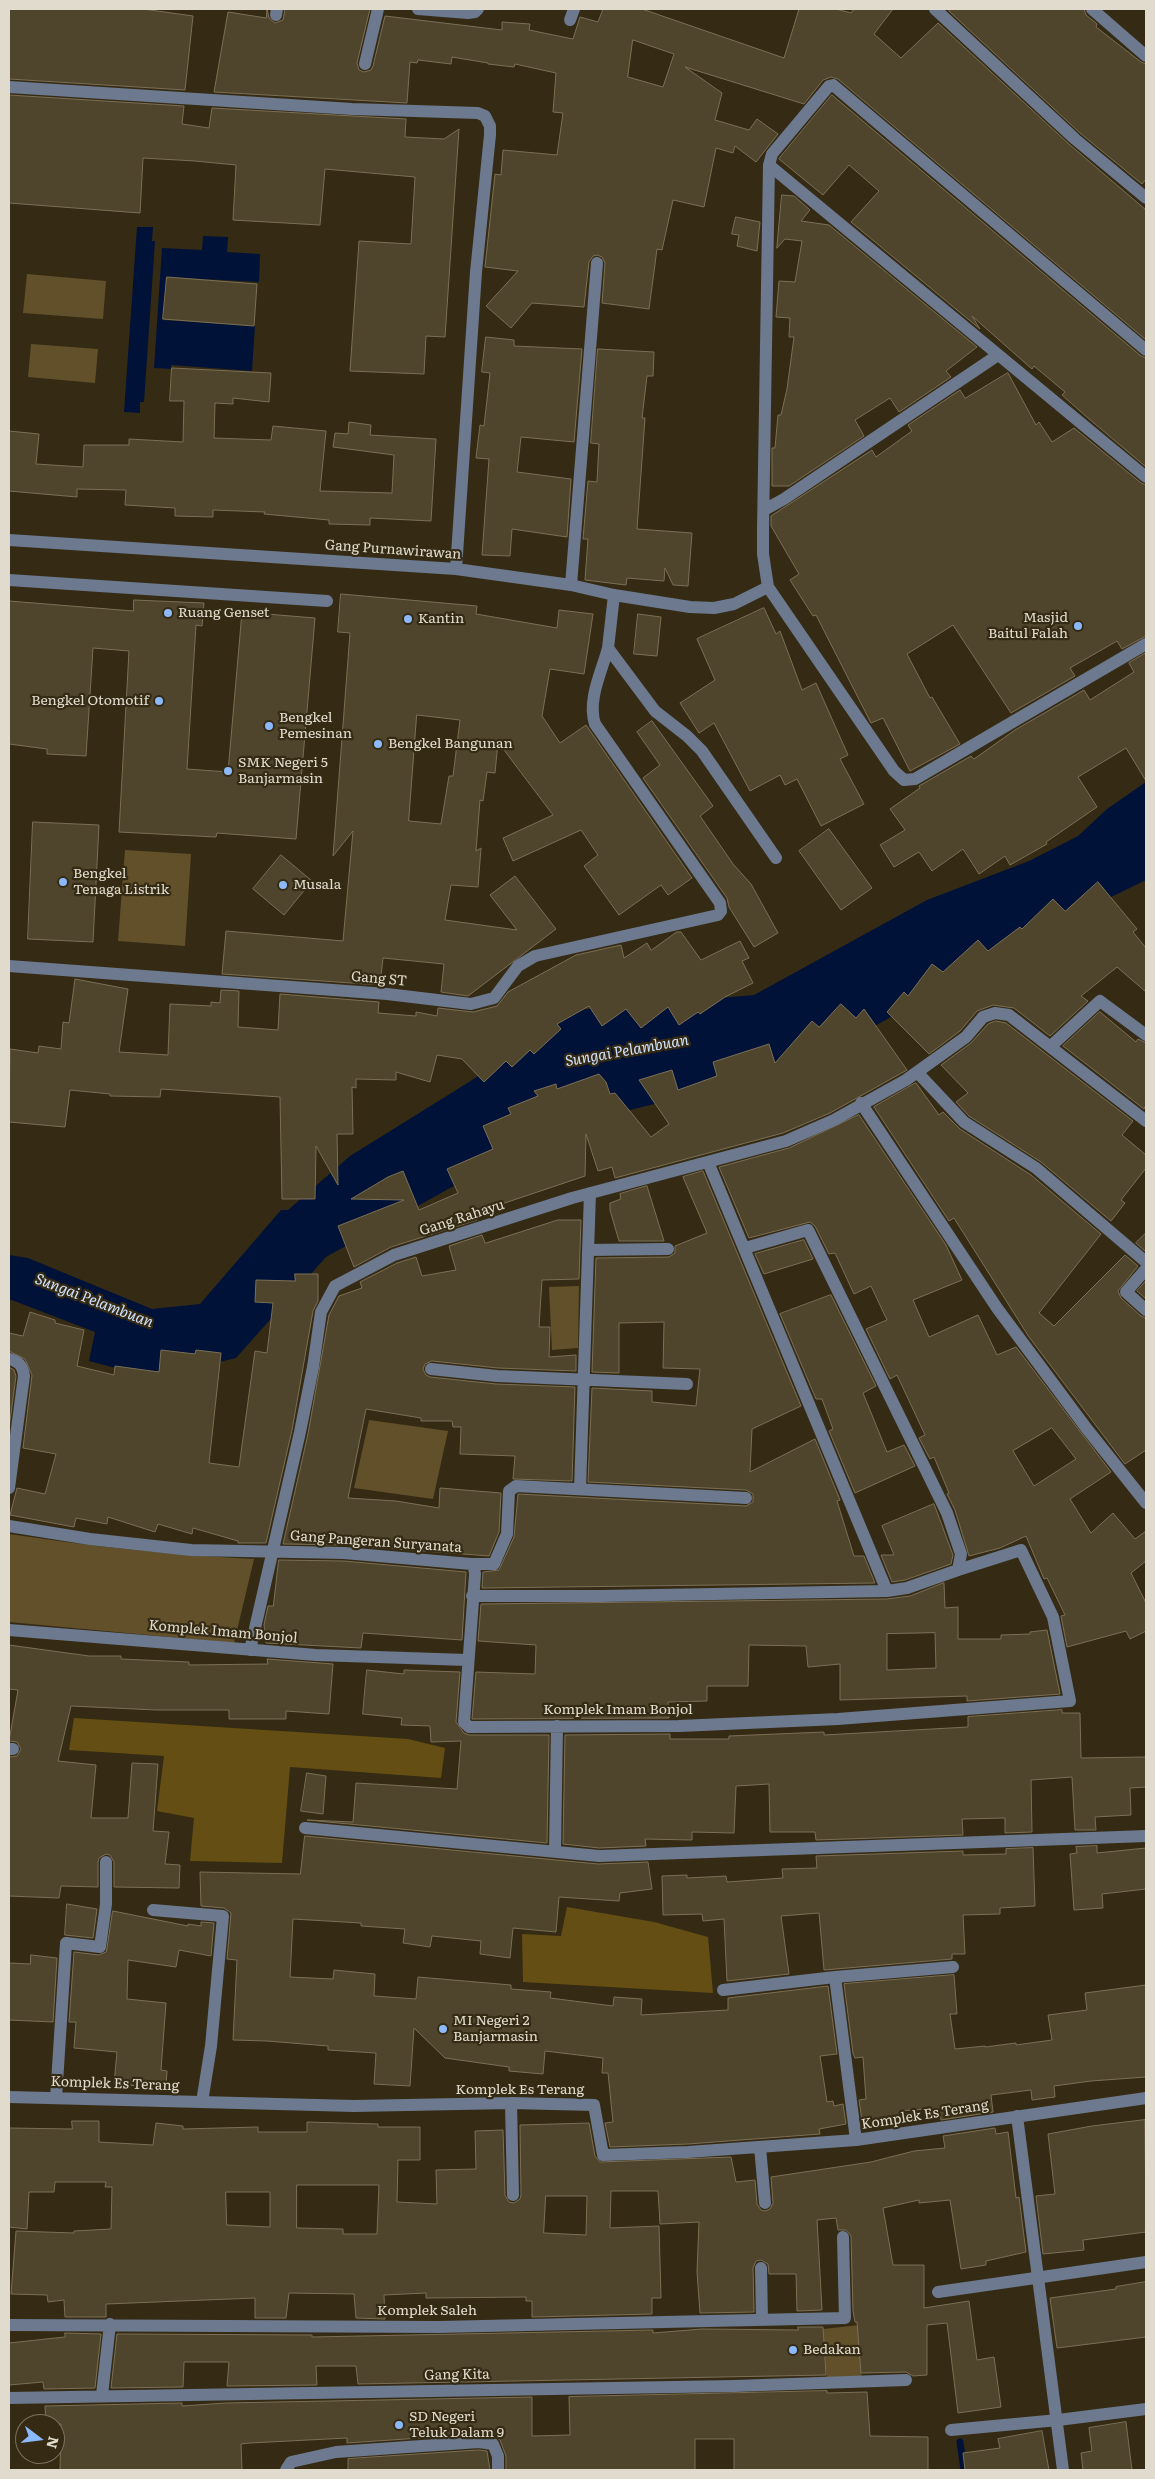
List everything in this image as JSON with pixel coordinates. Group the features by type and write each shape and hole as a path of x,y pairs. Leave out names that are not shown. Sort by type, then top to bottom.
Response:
{"street":[{"path":"365,64 378,9"},
{"path":"418,9 468,14 478,9"},
{"path":"935,9 1075,139 1146,198"},
{"path":"1092,9 1146,56"},
{"path":"1146,350 834,85 829,86 776,146 769,165 763,554 768,587 894,771 904,780 910,781 1146,644"},
{"path":"9,87 352,109 478,113 488,120 490,135 476,272 456,569"},
{"path":"769,165 1146,477"},
{"path":"571,585 597,263"},
{"path":"764,510 784,499 998,355"},
{"name":"Gang Purnawirawan","path":"9,540 456,569 571,585 614,595 690,607 714,608 743,600 768,587"},
{"path":"9,580 327,601"},
{"path":"614,595 608,648 655,711 687,736 702,751 776,858"},
{"name":"Gang ST","path":"9,966 387,994 471,1004 494,998 512,973 535,956 718,915 721,910 720,902 595,724 592,715 592,704 608,648"},
{"path":"1051,1046 1100,1001 1146,1034"},
{"name":"Gang Rahayu","path":"272,1550 314,1367 321,1312 335,1286 394,1255 590,1193 786,1141 834,1120 861,1103 906,1080 966,1037 983,1017 995,1013 1009,1015 1146,1121"},
{"path":"917,1072 964,1122 1036,1168 1146,1262"},
{"path":"861,1103 997,1308 1146,1503"},
{"path":"708,1162 887,1591"},
{"path":"580,1489 590,1193"},
{"path":"472,1596 599,1596 887,1591 907,1588 958,1570 961,1554 948,1513 808,1230 745,1248"},
{"path":"588,1250 668,1249"},
{"path":"1146,1269 1126,1292 1146,1310"},
{"path":"9,1359 16,1361 23,1367 24,1376 9,1488"},
{"path":"431,1369 497,1376 687,1384"},
{"path":"470,1564 494,1564 507,1534 507,1497 511,1488 525,1486 746,1498"},
{"name":"Gang Pangeran Suryanata","path":"9,1526 90,1539 191,1550 272,1550 354,1554 470,1564 474,1568 475,1574 467,1660"},
{"name":"Gang Pangeran Suryanata","path":"250,1650 272,1550"},
{"name":"Komplek Imam Bonjol","path":"9,1630 250,1650 467,1660 464,1722 466,1726 680,1726 828,1719 1070,1701 1053,1617 1021,1550 958,1570"},
{"path":"554,1851 557,1726"},
{"path":"305,1828 623,1856 1146,1836"},
{"path":"56,2098 66,1943 100,1947 106,1904 106,1862"},
{"path":"154,1910 223,1916 211,2046 202,2102"},
{"path":"723,1990 835,1977 953,1967"},
{"path":"835,1977 856,2140"},
{"name":"Komplek Es Terang","path":"9,2097 354,2106 511,2103 594,2105 603,2155 856,2140 1146,2098"},
{"path":"511,2103 513,2195"},
{"path":"1017,2116 1063,2470"},
{"path":"760,2147 765,2203"},
{"name":"Komplek Saleh","path":"9,2326 110,2324 438,2327 846,2318 843,2238"},
{"path":"938,2292 1146,2262"},
{"path":"761,2268 762,2320"},
{"path":"102,2395 110,2324"},
{"name":"Gang Kita","path":"9,2398 744,2386 906,2380"},
{"path":"951,2430 1058,2420 1146,2409"},
{"path":"286,2470 291,2462 336,2452 479,2442 493,2444 498,2456 498,2470"}],"shaded area":[{"path":"27,274 106,281 103,319 23,313"},
{"path":"31,344 98,349 95,383 28,377"},
{"path":"125,850 191,854 185,946 118,941"},
{"path":"579,1286 578,1348 552,1350 549,1287"},
{"path":"369,1420 448,1431 433,1499 354,1488"},
{"path":"9,1534 131,1550 254,1559 234,1643 9,1622"},
{"path":"74,1718 408,1739 445,1748 441,1778 290,1767 282,1863 190,1861 194,1818 157,1811 164,1756 69,1750"},
{"path":"567,1907 654,1922 708,1937 713,1993 523,1982 522,1934 561,1936"},
{"path":"896,2321 859,2344 862,2380 827,2381 823,2329"}],"water":[{"path":"137,227 153,227 152,241 155,241 144,402 140,402 140,413 124,412"},
{"path":"203,236 228,237 227,252 260,254 259,282 166,277 163,320 255,326 252,371 171,365 171,369 154,368 162,248 202,250"},
{"name":"Sungai Pelambuan","path":"1146,782 1146,880 1066,919 798,1069 560,1127 326,1257 236,1358 153,1378 89,1361 95,1332 9,1299 9,1255 28,1258 152,1309 200,1304 281,1210 288,1210 350,1156 469,1082 578,1010 754,995 927,900 1029,861 1078,836 1107,809"}],"building":[{"path":"9,9 143,9 193,16 185,90 9,79"},
{"path":"267,9 269,18 275,23 283,20 285,9 370,9 357,63 359,70 364,72 371,70 373,66 385,16 502,30 502,22 530,24 529,30 573,39 580,17 598,22 603,9 642,9 784,58 799,9 836,9 851,13 854,9 893,9 874,34 901,58 938,23 1070,145 1146,210 1146,340 838,79 831,77 823,80 804,104 685,67 722,93 715,120 749,130 757,119 778,134 756,162 735,146 733,153 716,148 704,207 673,200 662,250 657,249 649,309 602,303 605,263 602,257 597,255 593,256 589,262 584,307 532,303 511,328 486,306 518,271 485,267 495,174 501,175 503,150 557,155 563,113 553,112 556,73 515,64 514,67 452,57 451,64 418,60 417,63 410,62 407,103 214,92 228,12 266,18","holes":["633,40 674,54 663,87 628,77"]},
{"path":"952,9 1084,9 1086,15 1097,24 1096,27 1146,64 1146,179 1142,184 1080,133 949,11"},
{"path":"9,95 184,106 182,124 209,128 212,108 406,119 405,137 444,139 459,129 445,337 426,336 424,374 350,371 359,241 411,244 415,177 325,169 320,225 233,220 236,165 195,161 143,158 140,213 9,203"},
{"path":"832,95 1141,356 1146,358 1146,467 1062,395 1065,392 1034,366 1032,369 972,316 980,329 851,222 879,191 849,165 823,195 779,159"},
{"path":"782,195 794,196 810,210 801,221 829,225 977,347 946,371 951,377 899,412 890,398 855,420 864,436 789,486 772,486 772,448 775,448 778,415 781,415 787,389 794,337 789,337 790,318 776,317 779,281 795,282 802,241 785,239 777,248"},
{"path":"736,217 760,222 757,251 737,246 739,235 732,234"},
{"path":"167,277 257,284 254,326 163,319"},
{"path":"486,337 514,340 514,346 582,349 574,442 521,437 517,472 571,479 567,537 512,529 510,556 482,555 489,459 476,458 480,425 484,426 490,373 482,372"},
{"path":"598,349 654,352 653,376 647,376 642,418 645,418 637,529 692,533 688,586 673,585 665,568 664,581 627,578 626,585 585,580 588,539 583,539 588,481 597,482 599,444 591,443"},
{"path":"172,368 271,373 269,402 233,398 233,404 215,403 214,438 271,440 273,426 326,431 320,491 392,493 394,455 333,447 335,433 348,434 349,422 371,425 370,435 436,439 431,521 370,518 370,525 329,524 329,520 264,514 265,512 213,510 213,517 175,516 175,508 125,505 126,490 77,489 77,497 9,491 9,431 39,434 36,464 83,467 84,445 129,445 129,439 183,442 184,401 170,401"},
{"path":"1008,373 1036,425 1039,422 1052,442 1074,428 1141,483 1146,485 1146,636 1122,649 1117,641 1070,668 1075,676 1011,713 953,625 907,654 930,698 932,697 960,744 910,771 883,718 871,723 816,615 813,616 790,580 799,574 771,526 771,516 872,450 876,457 912,431 908,425 960,390 965,398"},
{"path":"341,594 477,606 476,614 557,628 559,610 593,614 584,674 550,669 542,716 560,743 586,725 692,878 668,895 661,885 619,915 584,866 598,855 581,830 513,861 503,838 553,815 498,742 495,773 487,772 483,801 480,800 476,851 481,848 478,887 451,885 445,920 517,930 490,895 515,876 556,929 468,996 441,992 444,964 383,958 380,985 222,974 226,931 343,941 353,831 333,856 350,633 338,632","holes":["417,715 460,720 453,776 449,776 441,824 409,821"]},
{"path":"134,600 204,603 202,626 196,625 187,769 228,772 242,612 315,618 296,839 217,833 216,837 119,832 129,651 93,648 86,756 47,754 47,749 9,744 9,601 133,611"},
{"path":"764,608 776,634 780,631 802,690 816,683 848,755 840,759 864,804 821,826 797,779 785,785 780,775 750,791 714,723 699,733 680,703 715,680 697,639"},
{"path":"638,614 661,617 657,656 634,654"},
{"path":"1146,653 1146,781 1126,748 1078,777 1097,807 1046,842 1047,844 1010,865 1005,856 979,874 963,849 932,871 919,852 894,867 880,845 905,830 890,809 920,788 919,786 971,756 974,759 1015,730 1084,690 1090,700 1134,672 1129,663"},
{"path":"652,721 713,806 700,816 733,864 751,884 778,933 754,947 729,907 727,898 643,778 660,765 637,732"},
{"name":"Bengkel Tenaga Listrik","path":"33,822 99,825 93,942 28,939"},
{"path":"829,829 872,888 841,910 799,851"},
{"name":"Musala","path":"281,855 312,881 284,915 253,889"},
{"path":"1098,882 1137,929 1133,932 1146,948 1146,992 1117,967 1081,996 1088,1001 1050,1036 1014,1008 993,1005 977,1011 960,1031 929,1054 887,1012 904,992 908,996 932,964 943,972 978,940 988,951 1020,927 1022,929 1053,899 1065,911"},
{"path":"677,932 681,932 701,960 740,941 749,958 742,961 753,983 725,997 700,1014 698,1012 679,1025 668,1007 641,1028 626,1009 602,1026 589,1006 557,1024 561,1029 534,1054 530,1050 512,1067 506,1061 484,1082 462,1059 437,1055 430,1082 396,1072 396,1080 356,1079 356,1088 352,1087 353,1134 337,1134 338,1185 316,1146 315,1199 282,1199 280,1097 161,1089 160,1097 110,1096 110,1094 70,1090 65,1127 9,1122 10,1049 38,1053 39,1046 61,1049 63,1022 69,1023 75,979 128,989 119,1052 168,1055 170,1004 211,1006 211,1002 220,1003 221,990 239,991 238,1027 278,1030 280,994 379,1002 378,1013 416,1016 416,1012 437,1016 438,1008 473,1012 497,1006 508,992 576,955 621,945 624,958 647,943 651,950"},
{"path":"841,1004 856,1018 864,1009 907,1070 830,1113 783,1133 615,1178 612,1167 598,1171 586,1134 585,1176 475,1213 477,1220 391,1247 354,1267 338,1226 404,1200 351,1199 388,1177 403,1171 419,1210 458,1193 447,1169 493,1149 483,1126 511,1114 508,1108 538,1096 534,1091 556,1084 557,1089 599,1074 606,1082 610,1094 615,1093 651,1137 669,1124 639,1080 672,1070 678,1090 717,1076 713,1062 769,1044 775,1063 812,1021 819,1027"},
{"path":"1100,1012 1136,1042 1138,1039 1146,1043 1146,1105 1144,1109 1063,1046"},
{"path":"996,1021 1006,1023 1133,1121 1122,1135 1146,1155 1146,1168 1121,1200 1125,1203 1111,1221 1041,1162 969,1116 956,1102 968,1093 941,1065 971,1043 988,1024"},
{"path":"916,1083 939,1115 943,1112 960,1129 1031,1175 1101,1234 1039,1313 1054,1326 1125,1255 1138,1266 1118,1291 1121,1298 1141,1316 1146,1318 1146,1450 1125,1464 1029,1337 954,1218 949,1221 874,1107"},
{"path":"859,1115 946,1245 962,1280 913,1300 929,1337 978,1315 997,1355 1016,1347 1111,1472 1070,1499 1091,1533 1113,1513 1135,1539 1146,1531 1146,1561 1131,1573 1146,1603 1146,1631 1130,1639 1126,1631 1067,1647 1061,1616 1065,1615 1047,1578 1044,1579 1026,1536 1000,1548 969,1556 955,1510 947,1494 949,1493 934,1457 930,1459 919,1438 925,1435 897,1375 890,1379 866,1329 887,1320 871,1286 854,1294 835,1253 829,1254 815,1226 810,1222 749,1238 719,1167 789,1148","holes":["1052,1428 1076,1459 1034,1486 1013,1451"]},
{"path":"703,1171 801,1406 752,1429 750,1472 815,1439 840,1500 837,1501 854,1556 864,1556 875,1583 482,1588 483,1572 499,1570 514,1537 518,1494 746,1506 753,1502 753,1494 746,1490 588,1482 592,1388 652,1391 652,1402 696,1406 700,1369 663,1368 664,1322 619,1323 619,1373 592,1372 596,1258 669,1257 675,1253 675,1246 707,1233 683,1177"},
{"path":"647,1186 664,1241 619,1241 610,1210 610,1203 621,1199 620,1194"},
{"path":"558,1220 581,1220 579,1279 542,1280 539,1327 550,1327 549,1357 576,1355 576,1371 498,1368 432,1361 425,1364 423,1369 426,1375 430,1377 496,1384 575,1387 572,1481 513,1479 515,1456 460,1454 461,1427 453,1427 452,1421 421,1421 421,1418 366,1409 348,1498 396,1501 439,1508 440,1488 501,1493 499,1532 489,1556 345,1545 283,1544 308,1434 329,1315 339,1296 362,1288 360,1282 397,1263 416,1257 422,1276 456,1270 449,1246 482,1235 485,1243"},
{"path":"1146,1233 1146,1252 1136,1243"},
{"path":"804,1240 813,1259 764,1274 755,1254"},
{"path":"295,1274 318,1274 318,1301 313,1311 292,1430 266,1543 238,1543 238,1541 193,1528 192,1534 158,1524 155,1532 108,1517 107,1524 76,1518 74,1527 10,1515 17,1488 45,1494 56,1454 23,1448 32,1375 25,1359 9,1351 9,1333 23,1336 30,1312 55,1320 55,1323 84,1330 77,1366 114,1375 115,1366 159,1372 161,1350 195,1354 196,1350 221,1353 209,1463 239,1467 255,1351 267,1353 273,1303 255,1302 256,1280 295,1281"},
{"path":"1146,1281 1146,1299 1137,1291"},
{"path":"831,1295 876,1386 863,1393 887,1452 904,1445 915,1466 855,1493 829,1431 833,1429 822,1399 816,1399 780,1314"},
{"path":"9,1367 14,1370 16,1376 9,1429"},
{"path":"934,1504 953,1555 951,1564 905,1580 892,1582 881,1555 894,1555 882,1526"},
{"path":"279,1560 344,1561 466,1572 462,1640 363,1633 361,1648 266,1643 264,1625 268,1606 273,1606"},
{"path":"944,1583 945,1608 958,1607 958,1639 1001,1639 1001,1635 1030,1634 1030,1632 1047,1630 1060,1694 967,1701 967,1696 840,1700 840,1664 808,1667 806,1646 749,1645 748,1686 707,1686 707,1701 668,1702 669,1718 472,1719 476,1672 535,1674 536,1645 478,1641 481,1604 887,1599 910,1596","holes":["935,1633 936,1668 887,1670 887,1634"]},
{"path":"9,1645 89,1656 121,1656 121,1659 189,1662 189,1665 268,1664 267,1659 333,1664 329,1714 286,1711 286,1719 229,1719 229,1710 156,1710 71,1706 58,1761 96,1765 91,1818 128,1818 132,1763 158,1764 153,1831 169,1832 165,1864 180,1865 179,1888 114,1887 114,1862 110,1855 106,1854 99,1858 98,1862 98,1887 61,1886 59,1898 9,1896 9,1757 17,1756 21,1749 17,1742 9,1741 18,1690 9,1689"},
{"path":"367,1670 404,1674 404,1670 460,1672 456,1722 464,1733 469,1735 549,1735 547,1843 307,1820 353,1822 356,1783 457,1789 461,1741 431,1742 430,1726 401,1725 402,1718 363,1714"},
{"path":"1062,1710 1062,1713 1080,1713 1081,1758 1146,1757 1146,1787 1130,1788 1131,1815 1095,1817 1096,1830 1075,1830 1072,1777 1031,1780 1032,1832 1005,1833 1005,1818 962,1819 963,1835 816,1840 815,1832 770,1832 769,1784 736,1786 734,1833 692,1832 692,1840 645,1839 646,1846 599,1848 563,1844 565,1735 670,1734 670,1739 729,1739 729,1736 824,1732 824,1735 968,1727 968,1717"},
{"path":"307,1773 326,1776 323,1814 301,1811"},
{"path":"305,1836 598,1864 648,1862 652,1889 620,1893 619,1901 559,1897 556,1932 513,1928 510,1958 480,1954 481,1941 432,1936 430,1947 403,1943 405,1929 361,1926 361,1923 293,1919 290,1977 333,1979 334,1970 375,1974 374,1996 416,1999 418,1977 511,1985 511,1989 551,1992 550,1998 613,2006 614,1997 642,1999 641,2015 728,2010 728,1998 828,1986 837,2054 820,2056 827,2102 833,2101 834,2106 843,2104 846,2124 819,2129 820,2134 688,2144 610,2147 605,2123 613,2122 608,2073 602,2073 603,2058 545,2051 543,2074 509,2071 509,2067 445,2058 414,2028 410,2086 374,2084 376,2053 328,2050 328,2046 233,2040 237,1960 227,1959 231,1913 224,1908 201,1906 200,1872 300,1874"},
{"path":"1097,1846 1097,1853 1146,1848 1146,1889 1102,1894 1103,1908 1074,1910 1070,1854 1077,1853 1076,1847"},
{"path":"1033,1848 1035,1906 1000,1908 1000,1914 963,1915 965,1954 952,1954 952,1959 824,1970 819,1913 781,1916 789,1974 727,1981 724,1919 703,1921 702,1914 663,1915 662,1876 687,1875 687,1878 726,1876 727,1882 783,1878 782,1869 817,1868 816,1856 963,1851 963,1855 1006,1854 1006,1849"},
{"path":"67,1904 97,1909 93,1938 65,1935"},
{"path":"113,1911 188,1926 188,1924 201,1926 201,1922 214,1923 211,1956 179,1950 176,1967 128,1960 127,1999 166,2003 161,2070 167,2071 166,2088 114,2084 117,2052 74,2048 76,2022 69,2022 74,1952 99,1955 106,1952"},
{"path":"31,1955 57,1958 53,2022 9,2020 9,1963 30,1964"},
{"path":"954,1975 957,2014 950,2014 955,2049 1016,2043 1016,2045 1052,2040 1048,2015 1087,2010 1085,1993 1146,1985 1146,2077 1054,2086 1055,2097 1032,2100 1031,2090 991,2095 993,2112 941,2120 939,2108 899,2111 901,2120 863,2128 859,2100 866,2099 863,2057 855,2058 853,2053 844,1984"},
{"path":"1145,2120 1146,2232 1083,2240 1084,2250 1043,2254 1036,2196 1055,2194 1048,2134 1092,2126"},
{"path":"72,2121 99,2121 99,2142 153,2145 156,2123 183,2126 183,2129 258,2127 258,2132 307,2132 307,2122 378,2124 378,2127 420,2127 420,2160 398,2160 397,2202 437,2204 436,2170 476,2169 475,2131 503,2130 505,2195 509,2202 514,2203 520,2199 521,2195 520,2125 589,2123 595,2156 600,2162 731,2157 736,2182 755,2180 757,2204 761,2210 765,2211 770,2209 773,2203 771,2177 871,2162 914,2151 945,2148 943,2136 995,2128 996,2134 1008,2132 1016,2198 1019,2197 1026,2252 986,2261 986,2265 961,2269 950,2200 919,2203 919,2200 883,2208 893,2265 924,2265 924,2308 969,2301 977,2360 994,2357 1001,2407 958,2413 947,2323 927,2325 927,2375 913,2376 906,2372 861,2373 857,2322 855,2322 853,2311 851,2236 846,2230 838,2230 836,2218 817,2220 822,2310 797,2311 796,2274 769,2274 768,2264 761,2260 756,2261 753,2268 754,2312 700,2313 697,2272 699,2222 660,2224 658,2191 611,2191 610,2228 659,2226 661,2298 652,2298 652,2314 532,2317 532,2301 526,2301 526,2297 426,2298 426,2293 384,2295 385,2319 356,2318 354,2294 289,2293 286,2318 255,2318 255,2298 106,2304 106,2317 65,2317 64,2300 48,2302 47,2295 11,2294 16,2231 74,2233 74,2231 111,2229 112,2187 105,2187 106,2182 55,2182 54,2192 29,2192 27,2229 9,2227 9,2128 72,2129","holes":["297,2185 379,2185 377,2234 343,2234 343,2229 297,2228","226,2192 270,2192 270,2227 227,2225","546,2196 587,2196 586,2235 544,2233"]},
{"path":"1146,2282 1146,2337 1057,2348 1050,2298 1116,2289 1116,2287"},
{"path":"798,2327 823,2327 826,2375 358,2384 356,2366 316,2366 317,2385 227,2386 229,2362 184,2362 183,2387 111,2388 117,2334 312,2335 312,2337 653,2330 653,2333 702,2329 798,2330"},
{"path":"65,2333 101,2334 95,2388 44,2389 43,2382 9,2385 9,2343 65,2337"},
{"path":"827,2391 827,2393 867,2392 870,2436 928,2437 928,2470 734,2470 734,2439 695,2439 695,2470 506,2470 506,2456 500,2440 495,2436 479,2434 347,2443 347,2438 241,2444 242,2470 60,2470 60,2464 65,2464 65,2414 45,2414 45,2406 182,2403 182,2406 226,2403 532,2397 532,2436 570,2435 569,2397"},
{"path":"1126,2422 1132,2470 1083,2470 1081,2453 1092,2451 1089,2428"},
{"path":"1042,2431 1049,2470 965,2470 963,2453 1000,2448 998,2439"},
{"path":"487,2451 490,2470 348,2470 348,2459"}],"waterway":[{"path":"960,2442 964,2470"}],"place":[{"name":"Ruang Genset","path":"168,613"},
{"name":"Kantin","path":"408,619"},
{"name":"Masjid Baitul Falah","path":"1078,626"},
{"name":"Bengkel Otomotif","path":"159,701"},
{"name":"Bengkel Pemesinan","path":"269,726"},
{"name":"Bengkel Bangunan","path":"378,744"},
{"name":"SMK Negeri 5 Banjarmasin","path":"228,771"},
{"name":"Bengkel Tenaga Listrik","path":"63,882"},
{"name":"Musala","path":"283,885"},
{"name":"MI Negeri 2 Banjarmasin","path":"443,2029"},
{"name":"Bedakan","path":"793,2350"},
{"name":"SD Negeri Teluk Dalam 9","path":"399,2425"}]}
